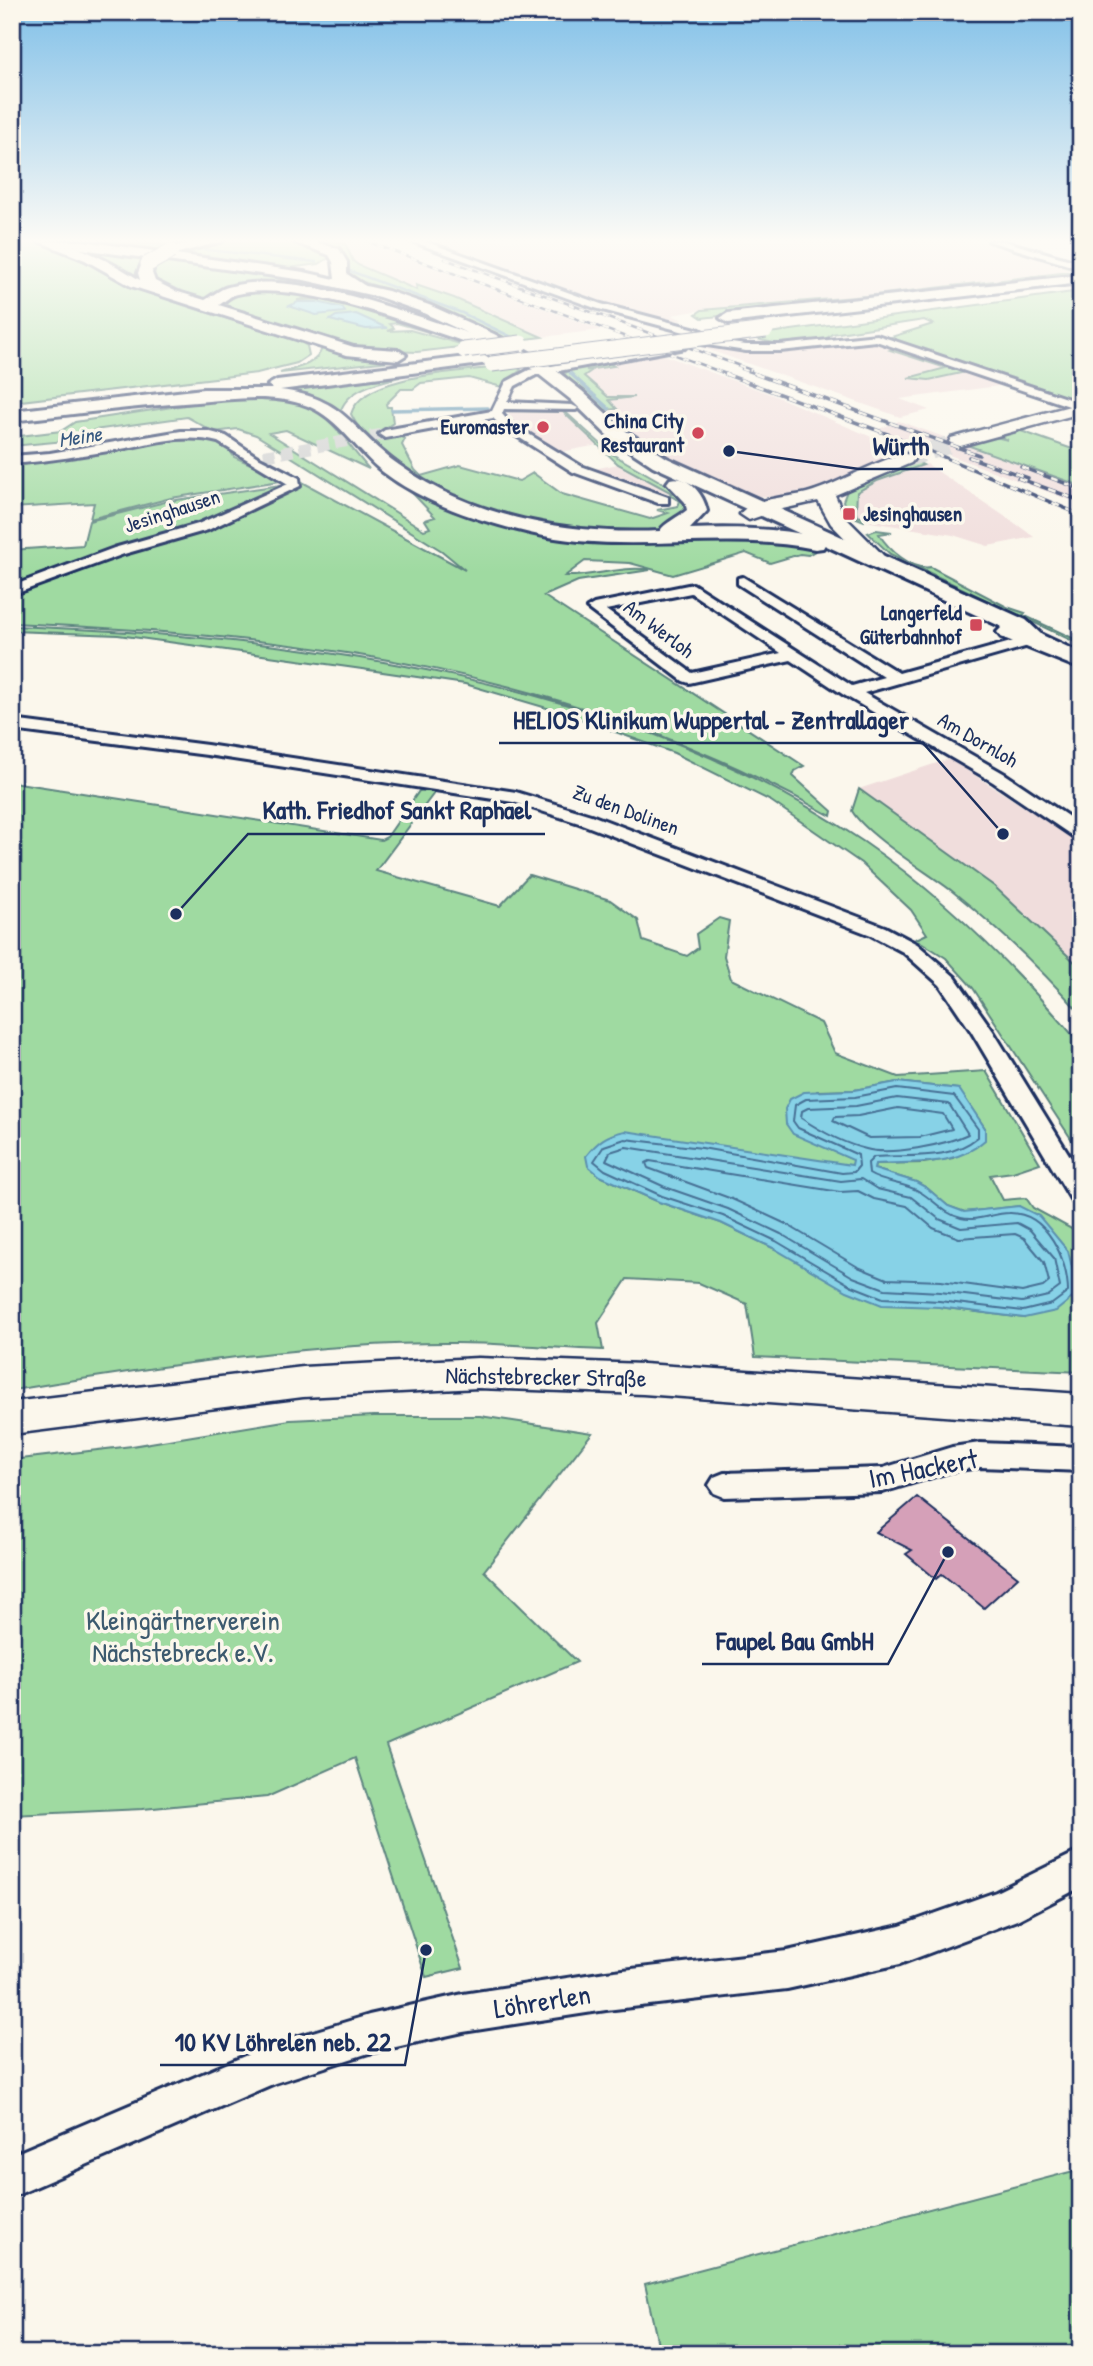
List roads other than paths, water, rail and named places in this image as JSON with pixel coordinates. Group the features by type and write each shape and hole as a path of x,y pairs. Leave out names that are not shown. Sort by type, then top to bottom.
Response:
{"main road":[{"path":"183,393 306,361 316,351"},
{"path":"356,351 399,355 499,351"},
{"path":"472,351 539,371 572,408 612,446 677,483 875,558 1017,625 1034,640"},
{"path":"474,351 478,354"},
{"path":"354,431 345,414 355,398 408,377 490,351"},
{"path":"12,416 499,351"},
{"path":"513,351 643,452 815,543 1001,630 1034,640 1081,662"},
{"path":"12,408 183,393 303,399 329,411 354,431 391,469 428,490 477,510 559,532 639,538 702,533 753,533 815,543"},
{"path":"670,530 682,525 697,511 695,500 677,483"},
{"path":"639,538 763,514"},
{"path":"702,533 763,514"}],"street":[{"path":"497,409 510,384 539,371 651,351"},
{"path":"916,351 1081,407"},
{"path":"957,442 1081,407"},
{"path":"385,434 497,409 572,408"},
{"path":"497,409 505,424 577,469 663,500"},
{"name":"Jesinghausen","path":"12,460 50,457 195,435 222,439 258,457 295,481 293,486 203,527 118,551 12,591"},
{"path":"763,514 807,503 820,494 905,459"},
{"path":"820,494 826,499 841,526 875,558"},
{"path":"743,580 897,679"},
{"name":"Am Werloh","path":"793,654 689,678 594,608 693,588 793,654 850,692"},
{"path":"850,692 1034,640"},
{"name":"Am Dornloh","path":"850,692 999,778 1081,832"},
{"name":"Zu den Dolinen","path":"12,725 207,750 516,797 574,815 866,925 910,948 948,981 982,1031 1081,1195"},
{"name":"Nächstebrecker Straße","path":"12,1419 168,1396 269,1385 371,1376 479,1373 634,1378 1081,1410"},
{"name":"Im Hackert","path":"724,1485 883,1480 952,1459 980,1455 1081,1459"},
{"name":"Löhrerlen","path":"12,2176 274,2064 369,2034 463,2013 606,1991 787,1970 900,1945 1004,1907 1081,1868"}],"water":[{"path":"897,1082 959,1089 985,1128 985,1140 961,1155 947,1159 875,1164 874,1169 916,1182 948,1206 964,1212 1019,1206 1039,1216 1068,1251 1075,1279 1076,1295 1056,1311 1024,1318 939,1307 882,1305 847,1291 773,1248 721,1223 659,1202 600,1176 588,1166 586,1156 594,1146 613,1134 625,1131 852,1165 853,1160 793,1134 786,1124 785,1109 790,1099 804,1092 854,1090"}],"waterway":[{"path":"568,371 573,375"},
{"path":"571,374 609,409"},
{"name":"Meine","path":"392,410 488,408"},
{"name":"Meine","path":"509,409 561,410"},
{"name":"Meine","path":"26,463 139,445"}],"tunnel":[{"path":"264,456 385,434"},
{"path":"905,459 957,442"}],"railway":[{"path":"665,351 729,375"},
{"path":"700,351 751,370"},
{"path":"742,369 760,375"},
{"path":"725,374 901,439 1081,515"},
{"path":"755,374 979,455"},
{"path":"969,457 1028,478"},
{"path":"1021,467 1081,489"},
{"path":"1018,478 1081,501"}],"place":[{"name":"Euromaster","path":"543,427"},
{"name":"China City Restaurant","path":"698,433"},
{"name":"Würth","path":"729,451"},
{"name":"Jesinghausen","path":"849,514"},
{"name":"Langerfeld Güterbahnhof","path":"976,625"},
{"name":"HELIOS Klinikum Wuppertal - Zentrallager","path":"1003,834"},
{"name":"Kath. Friedhof Sankt Raphael","path":"176,914"},
{"name":"Faupel Bau GmbH","path":"948,1552"},
{"name":"10 KV Löhrelen neb. 22","path":"426,1950"}],"park label":[{"name":"Kleingärtnerverein Nächstebreck e.V.","path":"183,1636"}]}
